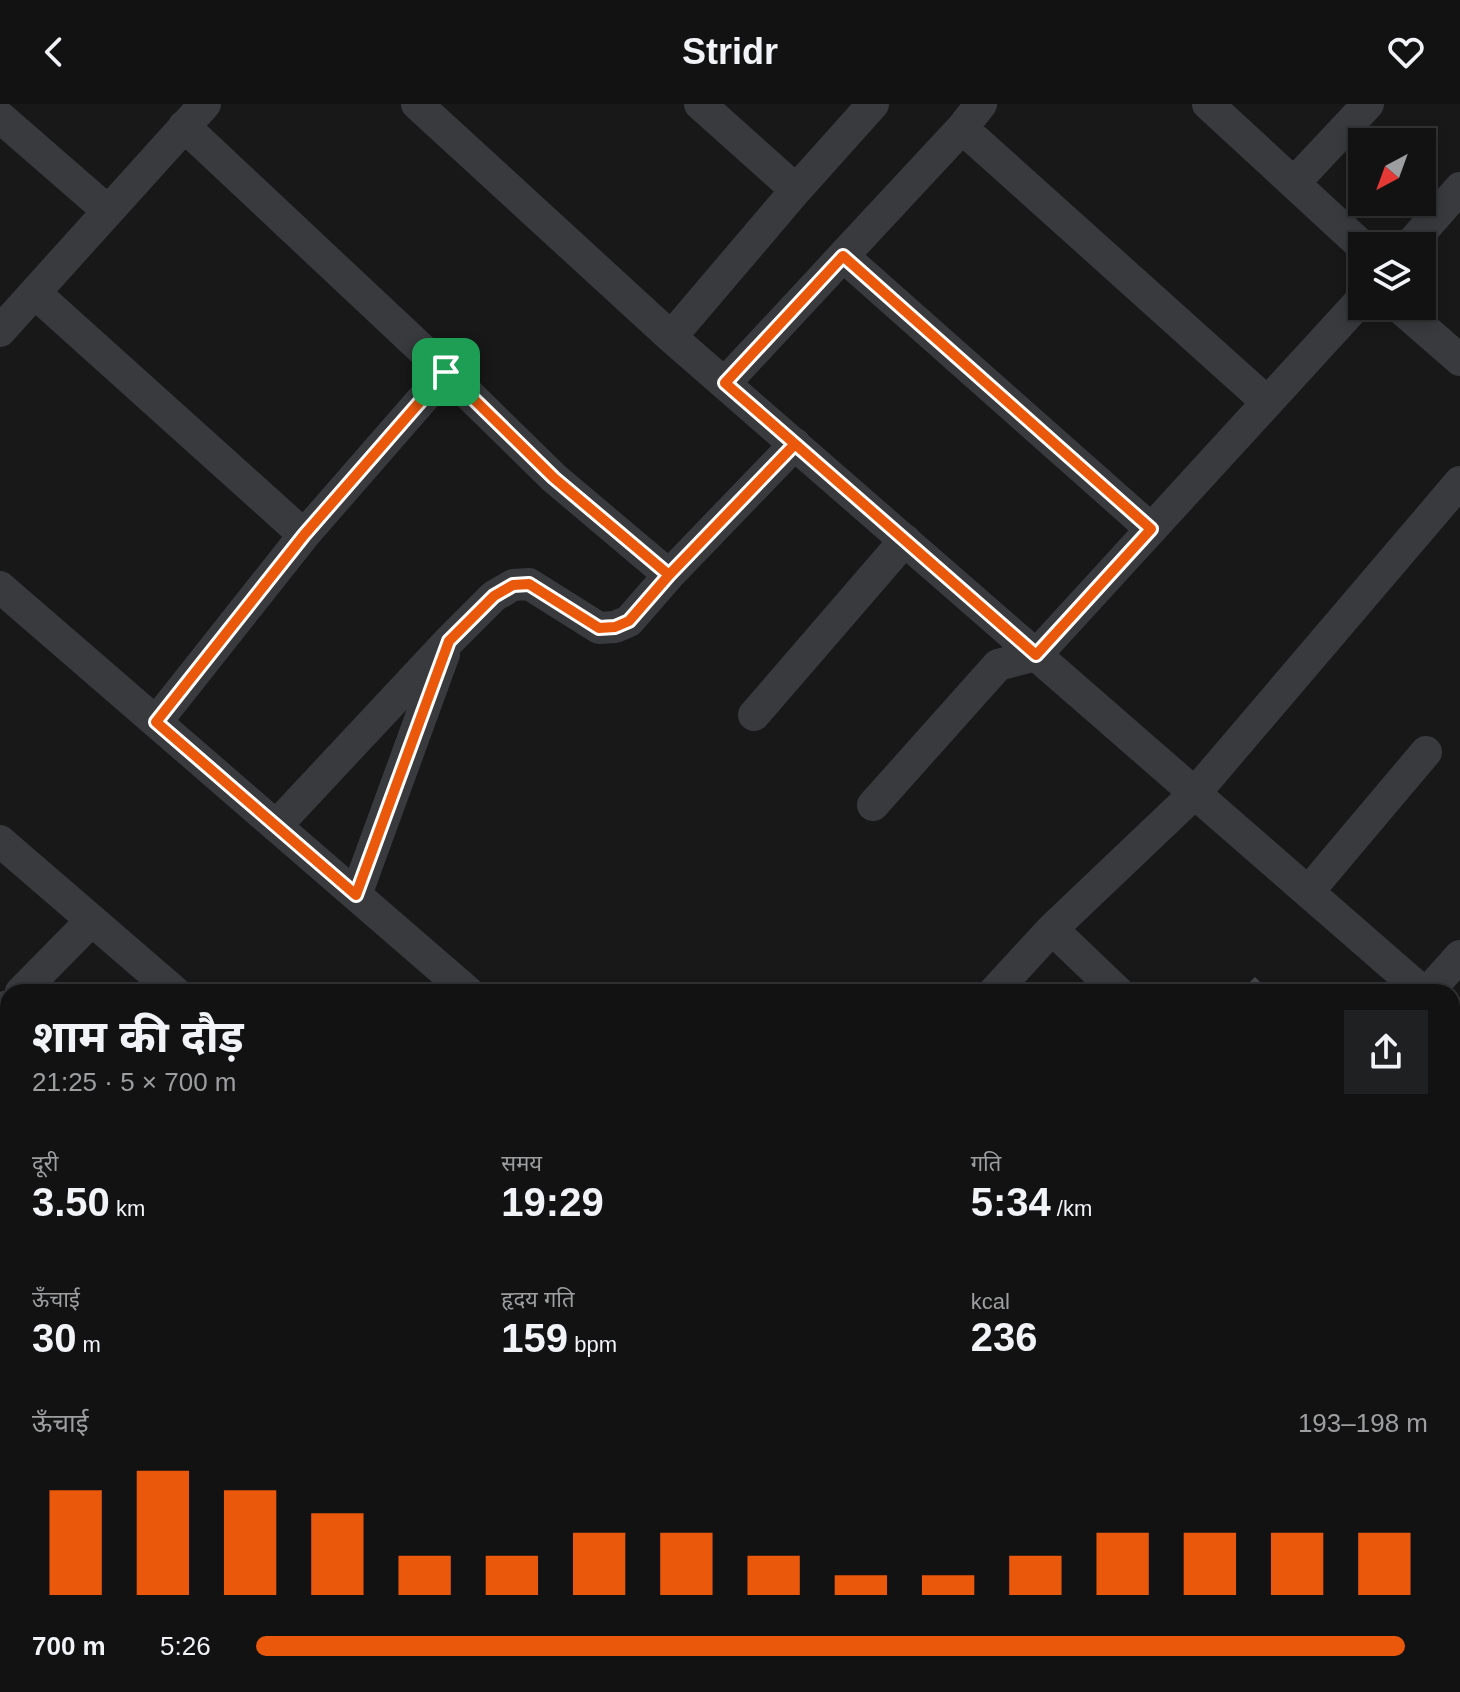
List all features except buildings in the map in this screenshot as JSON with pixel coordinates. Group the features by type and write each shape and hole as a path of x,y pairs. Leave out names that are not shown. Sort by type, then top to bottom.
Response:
{"street":[{"path":"417,104 671,337 1417,984"},
{"path":"700,104 796,190"},
{"path":"671,337 873,104"},
{"path":"1208,104 1348,233"},
{"path":"1294,183 1368,104"},
{"path":"0,331 194,115 554,478 669,575"},
{"path":"725,383 972,116 1267,402"},
{"path":"0,117 108,211"},
{"path":"1421,232 1460,188"},
{"path":"843,256 1151,529"},
{"path":"35,293 304,535"},
{"path":"873,805 998,665 1036,655 1348,314"},
{"path":"1414,320 1460,360"},
{"path":"156,722 304,535 446,372"},
{"path":"276,826 494,596 513,585 529,584 599,628 615,627 629,621 795,444"},
{"path":"1001,984 1052,929 1195,793 1460,482"},
{"path":"754,715 905,540"},
{"path":"0,587 459,984"},
{"path":"356,895 449,641"},
{"path":"1308,892 1426,752"},
{"path":"0,841 166,984"},
{"path":"29,984 91,921"},
{"path":"1052,929 1110,984"},
{"path":"1434,984 1460,956"}],"route":[{"path":"446,372 304,535 156,722 356,895 449,641 494,596 513,585 529,584 599,628 615,627 629,621 795,444 1036,655 1151,529 843,256 725,383 795,444 669,575 554,478 446,372"}]}
